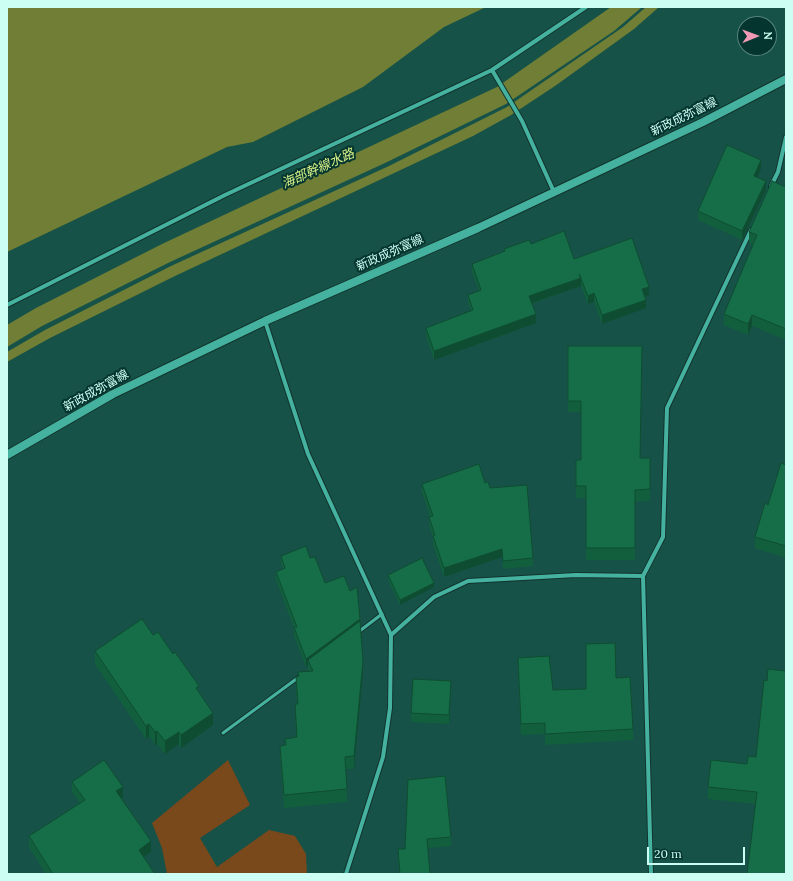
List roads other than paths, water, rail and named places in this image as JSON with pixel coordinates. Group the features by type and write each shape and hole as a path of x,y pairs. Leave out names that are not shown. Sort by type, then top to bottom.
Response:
{"main road":[{"name":"新政成弥富線","path":"7,455 113,394 265,321 478,228 702,122 786,80"}],"street":[{"path":"7,305 225,195 492,70 586,7"},
{"path":"492,70 522,121 555,192"},
{"path":"768,194 778,172 786,137"},
{"path":"651,874 643,576 663,537 666,408 754,222"},
{"path":"265,321 308,454 391,635 390,708 383,758 346,874"},
{"path":"391,635 434,597 468,581 576,575 643,576"}],"lane":[{"path":"356,633 382,614"},
{"path":"223,733 299,676"}],"water label":[{"name":"海部幹線水路","path":"318,169"}]}
